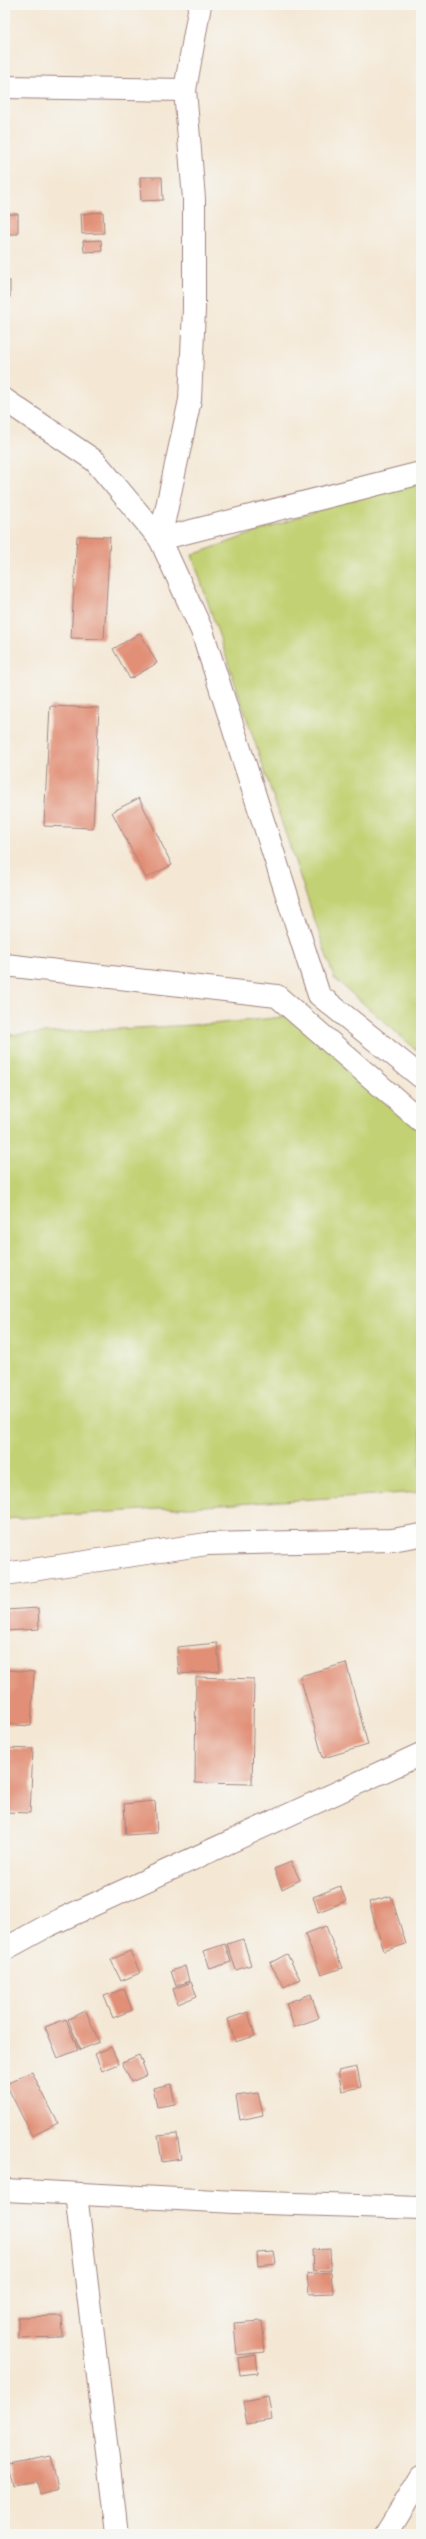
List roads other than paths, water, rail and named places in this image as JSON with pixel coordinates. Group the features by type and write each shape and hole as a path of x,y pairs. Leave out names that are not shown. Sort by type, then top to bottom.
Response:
{"street":[{"path":"160,539 190,400 194,309 194,199 186,90 200,5"},
{"path":"5,87 186,90"},
{"path":"5,400 95,462 160,539 202,631 319,995 421,1077"},
{"path":"160,539 421,472"},
{"path":"5,965 277,996 421,1121"},
{"path":"5,1574 207,1544 392,1540 421,1535"},
{"path":"5,1949 47,1926 421,1754"},
{"path":"5,2190 235,2202 421,2208"},
{"path":"76,2194 118,2534"},
{"path":"386,2534 421,2477"}]}
